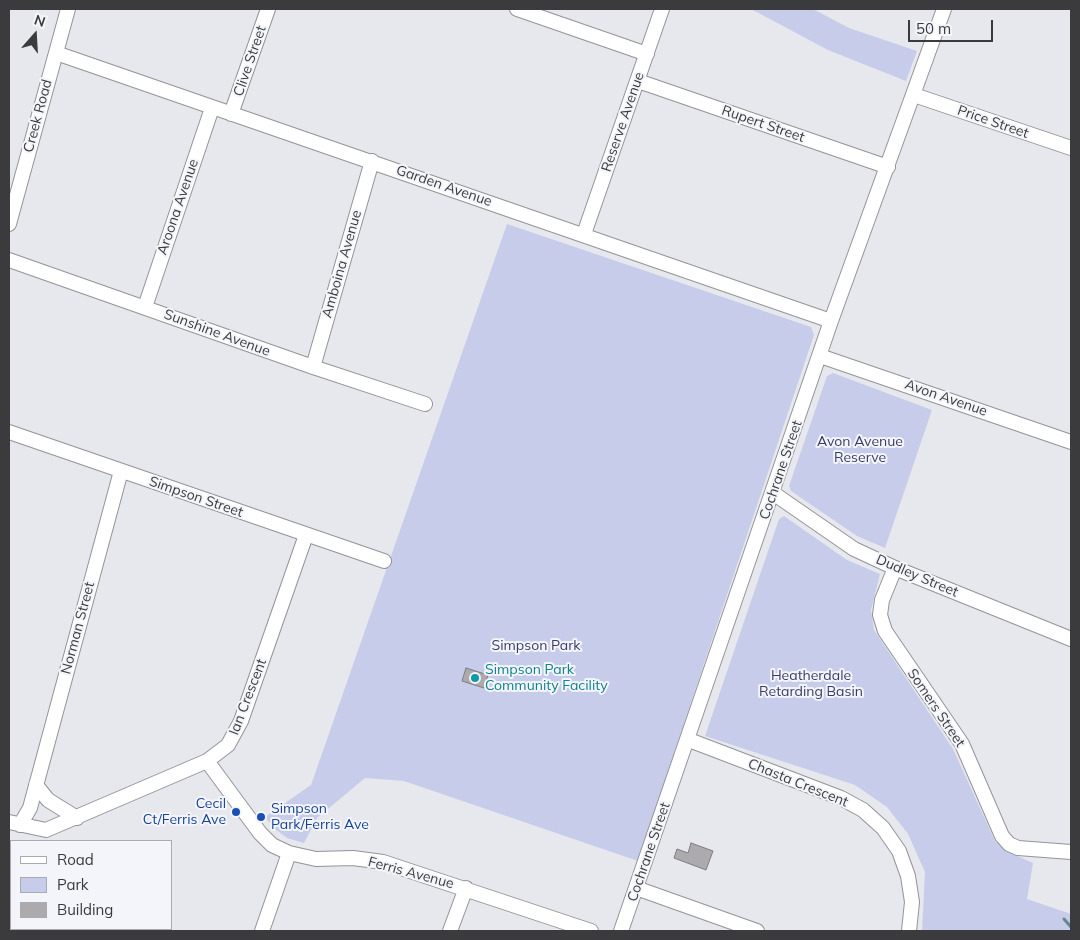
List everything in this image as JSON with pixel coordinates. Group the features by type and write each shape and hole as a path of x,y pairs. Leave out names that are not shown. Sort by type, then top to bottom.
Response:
{"street":[{"name":"Creek Road","path":"9,224 68,9"},
{"name":"Clive Street","path":"231,114 268,9"},
{"path":"517,9 647,54"},
{"name":"Reserve Avenue","path":"584,234 662,9"},
{"name":"Cochrane Street","path":"621,931 831,321 944,9"},
{"name":"Garden Avenue","path":"56,53 831,321"},
{"name":"Rupert Street","path":"638,81 888,167"},
{"name":"Price Street","path":"914,95 1071,148"},
{"name":"Aroona Avenue","path":"145,307 212,108"},
{"name":"Amboina Avenue","path":"312,367 372,161"},
{"name":"Sunshine Avenue","path":"9,260 312,367 425,404"},
{"name":"Avon Avenue","path":"820,356 1071,442"},
{"name":"Simpson Street","path":"9,432 384,561"},
{"name":"Norman Street","path":"14,823 30,808 121,471"},
{"name":"Dudley Street","path":"773,493 854,549 895,568 1071,639"},
{"name":"Ian Crescent","path":"14,823 46,830 207,761 228,745 241,721 306,535"},
{"name":"Somers Street","path":"895,568 882,600 880,615 885,631 962,744 1002,836 1009,844 1018,848 1071,852"},
{"name":"Chasta Crescent","path":"688,740 841,798 863,810 883,828 899,851 905,868 912,902 909,931"},
{"name":"Ferris Avenue","path":"207,761 260,833 272,845 289,853 316,859 352,858 383,862 591,931"},
{"path":"36,784 48,800 77,818"},
{"path":"262,931 289,853"},
{"path":"450,931 466,888"},
{"path":"636,888 757,931"}],"green space":[{"path":"751,9 813,9 849,28 917,51 906,81 828,50"},
{"name":"Simpson Park","path":"507,224 811,327 814,335 638,861 404,781 365,778 317,818 304,843 287,838 275,829 265,817 311,785"},
{"name":"Avon Avenue Reserve","path":"833,373 932,410 885,548 857,536 791,491 789,486 827,376"},
{"name":"Heatherdale Retarding Basin","path":"784,516 847,560 880,574 871,610 874,630 953,749 995,841 1006,851 1033,863 1027,899 1071,914 1071,931 922,931 925,872 908,834 887,807 855,785 705,736 779,519"}],"building":[{"name":"Simpson Park Community Facility","path":"466,668 488,675 484,688 462,681"},
{"path":"691,843 713,851 706,870 674,858 677,849 688,853"}],"waterway":[{"path":"1064,919 1071,927"}],"place":[{"name":"Simpson Park Community Facility","path":"475,678"},
{"name":"Cecil Ct/Ferris Ave","path":"236,812"},
{"name":"Simpson Park/Ferris Ave","path":"261,817"}]}
